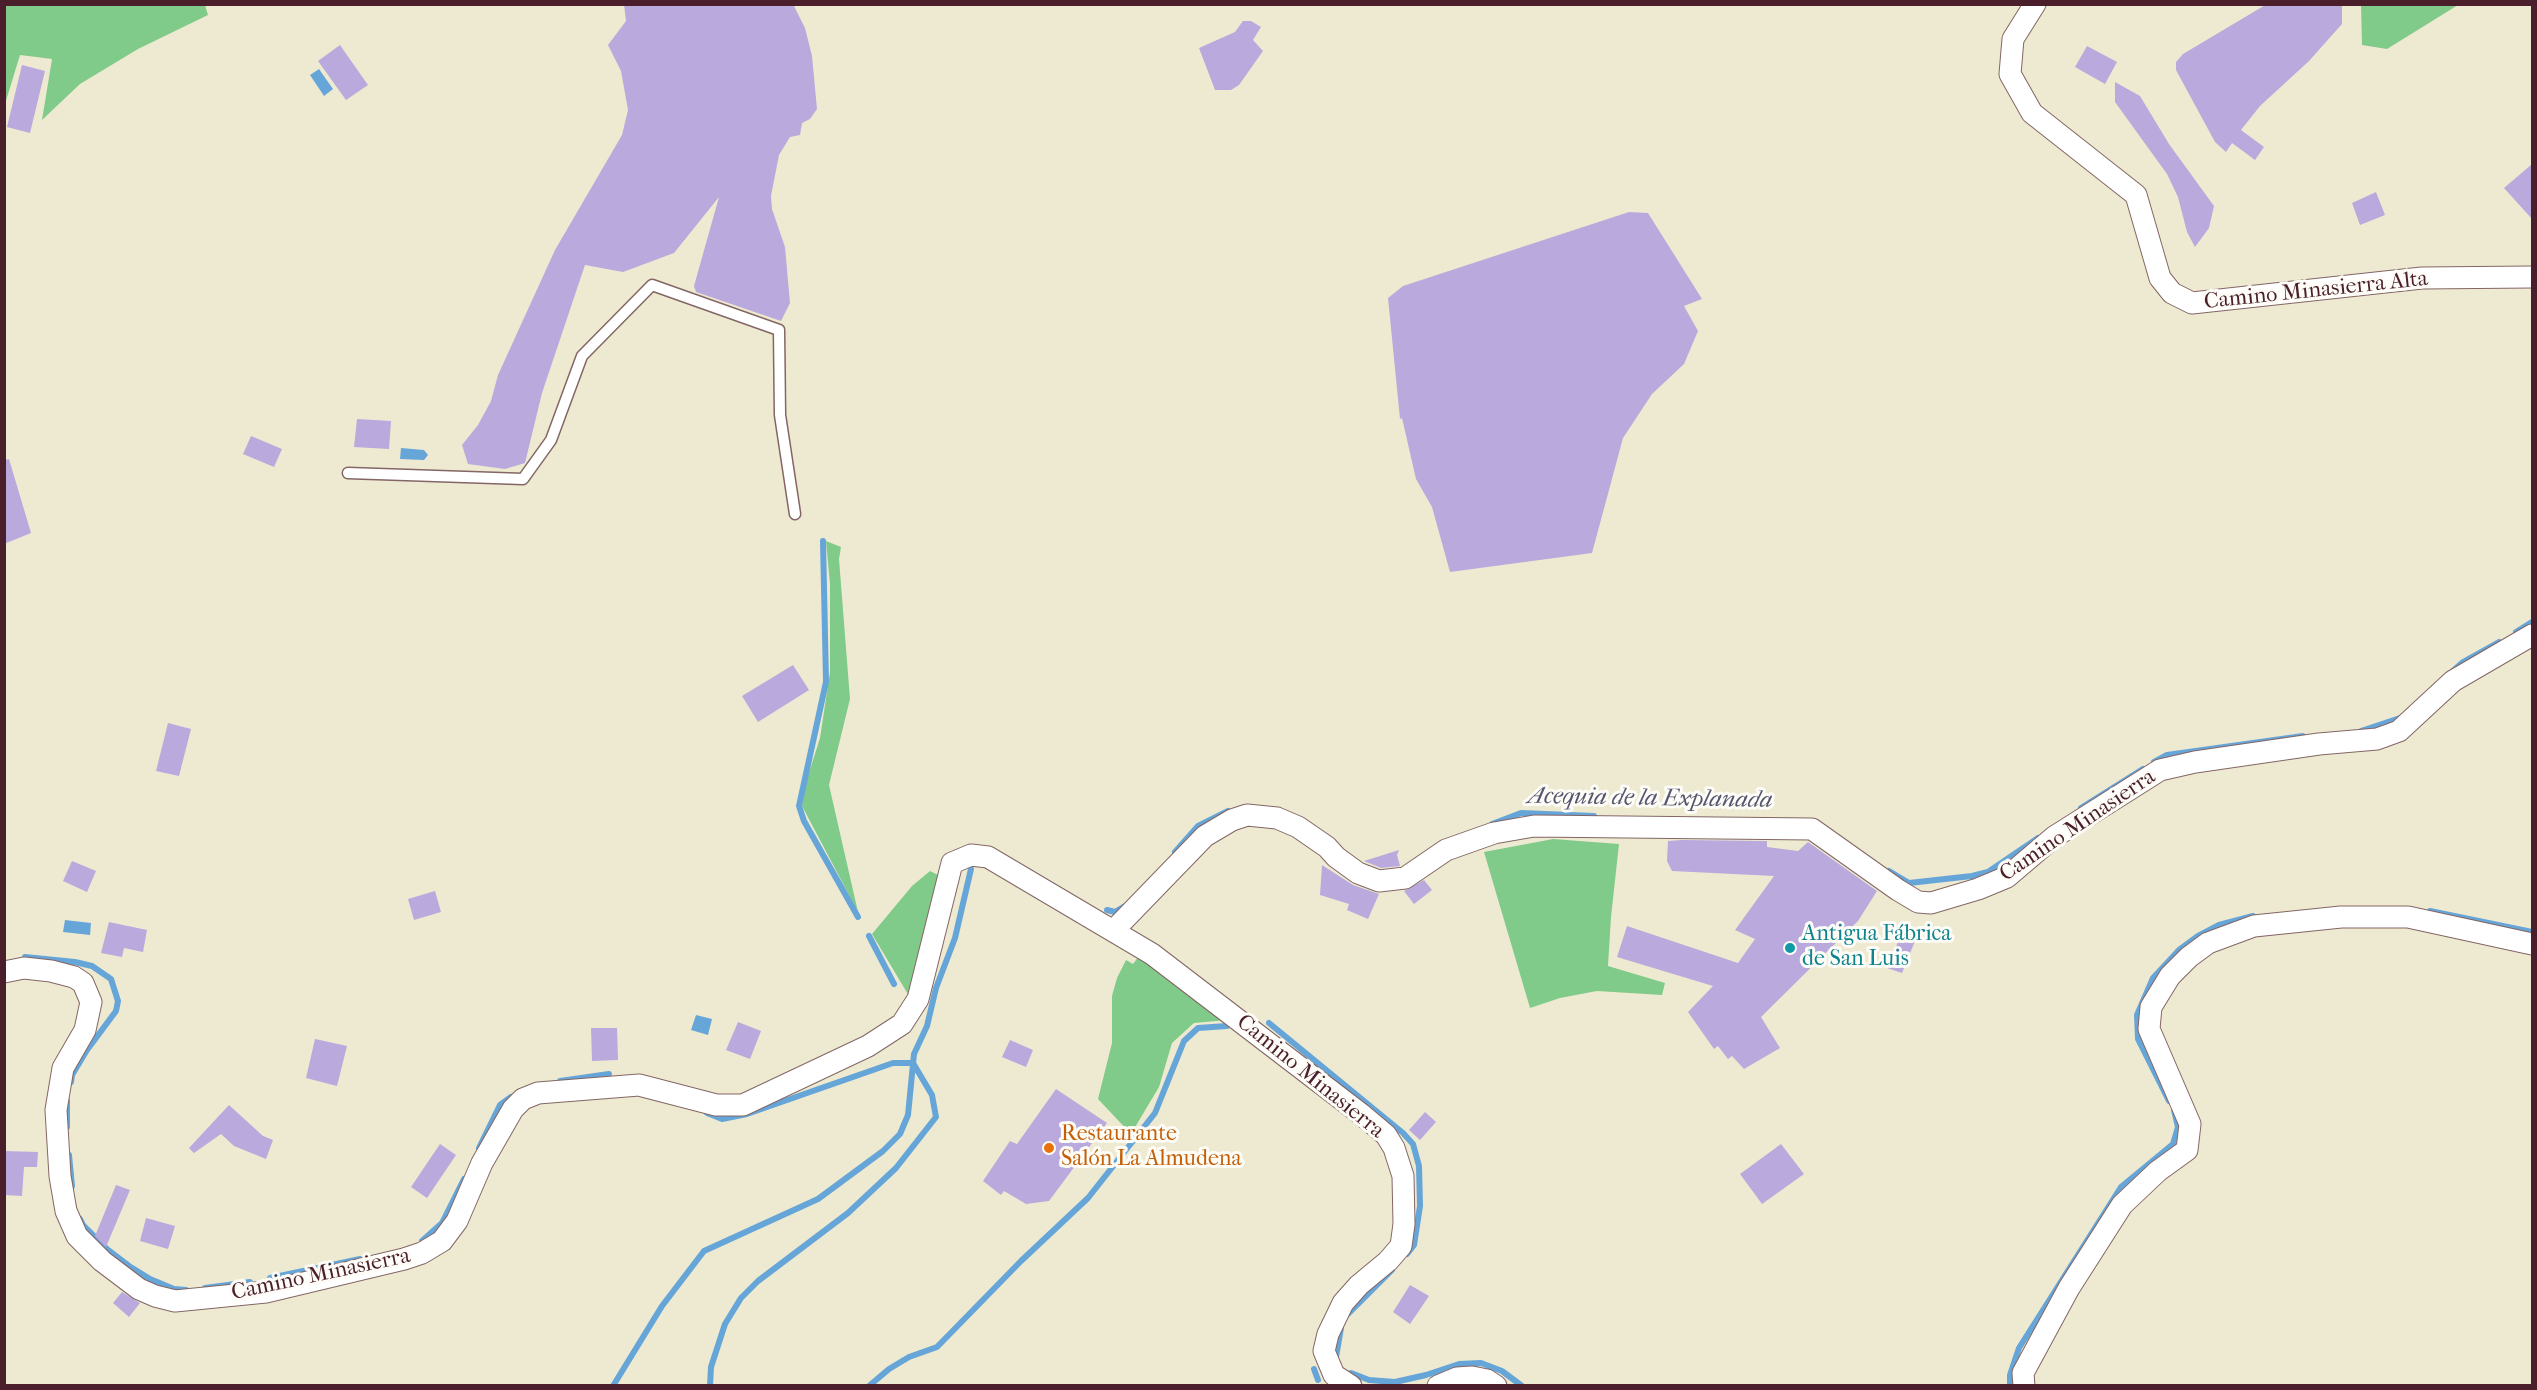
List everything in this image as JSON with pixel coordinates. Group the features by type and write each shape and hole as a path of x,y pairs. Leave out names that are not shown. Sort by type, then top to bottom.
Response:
{"street":[{"name":"Camino Minasierra Alta","path":"2035,4 2013,39 2010,74 2032,113 2136,195 2160,278 2172,293 2192,303 2422,278 2532,277"},
{"name":"Camino Minasierra","path":"1114,930 1205,836 1232,820 1247,815 1277,818 1298,827 1358,873 1379,880 1405,878 1446,850 1494,833 1534,826 1812,829 1898,891 1917,902 1931,903 1978,889 2007,877 2054,837 2160,771 2217,758 2319,744 2377,739 2399,731 2453,681 2532,635"},
{"name":"Camino Minasierra","path":"4,972 24,968 51,971 74,977 83,983 91,1002 85,1030 63,1068 56,1110 60,1176 66,1211 77,1236 102,1261 139,1289 155,1296 176,1301 266,1292 422,1253 442,1241 451,1230 482,1163 513,1109 523,1099 538,1093 639,1085 716,1105 743,1105 868,1046 902,1024 918,999 952,863 961,857 971,855 988,858 1152,954 1386,1135 1400,1162 1405,1199 1401,1246 1343,1303 1328,1334 1324,1351 1334,1375 1351,1386"},
{"path":"2024,1386 2023,1372 2069,1288 2122,1205 2158,1171 2187,1150 2190,1124 2149,1029 2151,1007 2169,976 2189,957 2208,943 2254,926 2341,917 2408,917 2532,944"},
{"path":"1438,1386 1457,1378 1472,1377 1487,1380 1496,1386"}],"lane":[{"path":"348,473 523,479 551,440 582,357 652,285 779,330 780,415 795,514"}],"green space":[{"path":"5,4 205,5 208,15 138,49 80,84 42,120 52,59 20,55 5,104"},
{"path":"2361,4 2458,5 2387,49 2362,45"},
{"path":"826,541 841,547 839,559 850,699 829,785 858,912 802,806 807,779 820,738 830,672 830,584"},
{"path":"1553,839 1619,844 1608,966 1665,983 1662,995 1597,991 1560,998 1530,1008 1484,852"},
{"path":"930,871 938,875 939,888 909,996 872,934 912,886"},
{"path":"1139,956 1227,1020 1194,1023 1172,1043 1159,1087 1131,1134 1098,1099 1112,1043 1112,996 1117,978 1126,960 1133,964"}],"water":[{"path":"319,69 333,89 324,96 310,75"},
{"path":"401,448 424,450 428,455 424,460 400,459"},
{"path":"65,920 91,923 90,935 63,932"},
{"path":"696,1015 712,1019 708,1035 691,1030"}],"building":[{"path":"624,4 793,4 805,28 812,56 817,109 810,119 802,123 800,135 790,137 779,155 771,196 772,209 785,247 790,303 781,321 696,292 694,286 719,197 674,253 623,272 585,265 542,393 525,463 505,469 468,464 462,445 478,425 491,401 498,375 555,250 622,135 628,110 621,71 608,45 626,21"},
{"path":"2267,4 2342,4 2342,24 2309,61 2260,106 2241,130 2264,147 2255,160 2232,143 2226,152 2215,142 2176,70 2176,62 2183,54"},
{"path":"1243,21 1251,21 1261,27 1253,40 1263,51 1239,85 1231,90 1215,90 1199,48 1235,32"},
{"path":"340,45 368,85 346,100 318,61"},
{"path":"2087,46 2117,62 2105,84 2075,67"},
{"path":"22,65 45,71 30,133 7,127"},
{"path":"2115,82 2140,96 2169,144 2214,206 2209,228 2195,247 2187,232 2178,197 2167,174 2115,102"},
{"path":"2532,164 2532,219 2504,188"},
{"path":"2376,192 2385,215 2360,225 2352,203"},
{"path":"1629,212 1648,213 1702,299 1684,306 1698,331 1684,364 1652,394 1623,438 1592,553 1450,572 1432,507 1416,479 1402,418 1400,419 1388,298 1403,286"},
{"path":"357,419 391,421 389,449 354,447"},
{"path":"251,436 282,449 274,467 243,454"},
{"path":"9,459 31,533 4,544 4,460"},
{"path":"793,665 809,690 758,722 742,696"},
{"path":"168,723 191,729 179,776 156,771"},
{"name":"Antigua Fábrica de San Luis","path":"1668,841 1767,841 1767,847 1798,851 1808,842 1877,891 1858,921 1761,1017 1780,1048 1744,1069 1732,1056 1728,1059 1718,1046 1714,1049 1688,1012 1713,986 1617,957 1627,926 1738,963 1755,939 1735,930 1774,876 1672,871 1667,861"},
{"path":"1399,850 1397,855 1400,866 1381,868 1364,861"},
{"path":"72,861 96,871 87,892 63,881"},
{"path":"1322,865 1353,885 1379,894 1368,919 1347,910 1349,904 1320,895"},
{"path":"1424,880 1432,890 1414,904 1404,891"},
{"path":"435,891 441,912 414,920 408,899"},
{"path":"109,922 147,930 143,952 124,948 122,957 101,953"},
{"path":"1901,935 1915,941 1902,973 1887,968"},
{"path":"738,1022 761,1031 750,1059 726,1050"},
{"path":"591,1028 617,1028 618,1060 592,1061"},
{"path":"315,1039 347,1046 337,1086 306,1078"},
{"path":"1010,1040 1033,1050 1026,1067 1002,1057"},
{"path":"1056,1089 1107,1123 1049,1201 1026,1204 1004,1191 1001,1195 983,1181 1010,1141 1017,1144"},
{"path":"229,1105 263,1136 273,1140 266,1159 234,1146 221,1134 194,1153 189,1148"},
{"path":"1425,1112 1436,1122 1420,1140 1409,1130"},
{"path":"440,1144 456,1155 427,1198 411,1187"},
{"path":"1781,1144 1804,1174 1762,1204 1740,1174"},
{"path":"4,1151 38,1152 37,1167 24,1167 22,1196 4,1195"},
{"path":"116,1185 130,1190 106,1247 95,1236"},
{"path":"146,1218 175,1226 168,1249 140,1241"},
{"path":"1410,1285 1429,1296 1410,1324 1393,1312"},
{"path":"122,1292 140,1303 129,1317 113,1303"}],"waterway":[{"name":"Acequia de la Explanada","path":"823,541 826,682 799,806 804,821 858,917"},
{"name":"Acequia de la Explanada","path":"2516,632 2532,622"},
{"name":"Acequia de la Explanada","path":"2454,670 2463,662 2499,642"},
{"name":"Acequia de la Explanada","path":"2361,731 2403,717"},
{"name":"Acequia de la Explanada","path":"2154,762 2167,755 2303,736"},
{"name":"Acequia de la Explanada","path":"2081,808 2143,769"},
{"name":"Acequia de la Explanada","path":"1175,852 1198,826 1228,811"},
{"name":"Acequia de la Explanada","path":"1492,824 1521,813 1594,816"},
{"name":"Acequia de la Explanada","path":"1889,871 1909,883 1972,876 1988,872 2038,838"},
{"path":"613,1386 662,1306 704,1251 818,1199 883,1151 900,1134 908,1115 914,1054 927,1026 936,988 955,938 971,869"},
{"name":"Acequia de la Explanada","path":"1107,910 1115,912 1125,906"},
{"path":"2430,911 2532,932"},
{"path":"2169,1101 2138,1039 2137,1015 2153,978 2179,950 2198,936 2219,925 2253,916"},
{"path":"869,936 894,984"},
{"path":"25,957 92,966 111,979 118,1001 116,1011 87,1050 72,1075 71,1082"},
{"path":"1269,1023 1403,1133 1413,1144 1419,1166 1420,1206 1414,1245 1407,1254"},
{"path":"869,1386 889,1369 909,1357 937,1347 1021,1261 1088,1198 1155,1113 1184,1041 1198,1028 1227,1026"},
{"path":"707,1113 722,1119 747,1114 893,1063 913,1063 932,1095 936,1117 896,1168 848,1213 758,1281 741,1298 725,1324 711,1367 710,1386"},
{"path":"560,1081 609,1074"},
{"path":"479,1148 500,1105 511,1097"},
{"path":"67,1101 67,1127"},
{"path":"2010,1386 2010,1375 2019,1348 2121,1187 2173,1144 2178,1127 2174,1110"},
{"path":"69,1155 72,1186"},
{"path":"422,1241 442,1223 464,1179"},
{"path":"80,1219 108,1250 129,1266 150,1279 174,1289 186,1290"},
{"path":"270,1278 360,1259"},
{"path":"1346,1316 1392,1270"},
{"path":"205,1288 250,1282"},
{"path":"1336,1357 1341,1328"},
{"path":"1351,1373 1369,1380 1395,1382 1459,1364 1481,1363 1502,1371 1522,1386"},
{"path":"1314,1369 1318,1380"}],"place":[{"name":"Antigua Fábrica de San Luis","path":"1790,948"},
{"name":"Restaurante Salón La Almudena","path":"1049,1148"}]}
